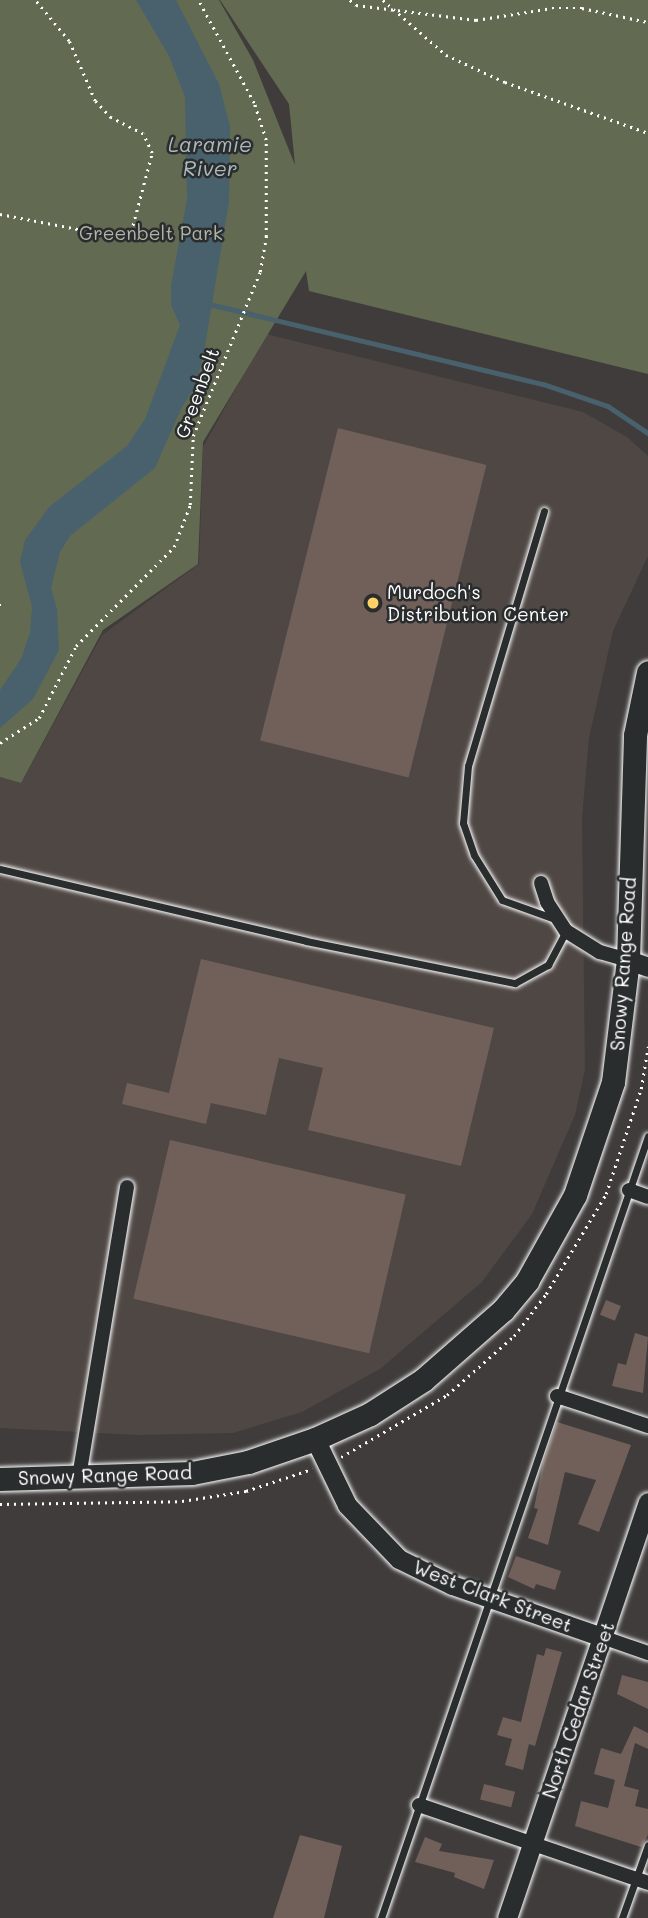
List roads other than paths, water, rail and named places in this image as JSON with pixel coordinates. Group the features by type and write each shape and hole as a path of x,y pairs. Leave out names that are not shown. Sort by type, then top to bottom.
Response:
{"main road":[{"name":"Snowy Range Road","path":"0,1479 192,1474 248,1462 315,1439 370,1414 423,1380 503,1310 527,1281 575,1195 598,1135 638,964 635,735 648,672"}],"street":[{"path":"541,883 556,919 565,931 600,952 638,964"},
{"path":"79,1477 127,1188"},
{"path":"629,1190 648,1197"},
{"path":"557,1396 648,1426"},
{"name":"West Clark Street","path":"315,1439 347,1505 383,1547 416,1569 648,1653"},
{"name":"North Cedar Street","path":"507,1918 648,1502"},
{"path":"419,1805 642,1881"}],"lane":[{"path":"544,511 468,766 463,823 474,855 502,900 556,919"},
{"path":"0,869 306,941 515,983 548,965 565,931"},
{"path":"381,1918 493,1599 557,1396 648,1136"},
{"path":"622,1918 642,1881 648,1844"}],"water":[{"name":"Laramie River","path":"136,0 176,0 219,84 230,126 229,202 204,352 196,385 181,409 155,468 70,536 60,552 51,588 57,609 59,650 33,699 0,728 0,690 21,659 30,633 32,607 20,562 25,540 49,507 127,446 145,419 180,325 171,305 171,286 187,199 185,97 169,56"}],"waterway":[{"path":"205,303 543,384 608,406 648,433"}],"place":[{"name":"Murdoch's Distribution Center","path":"373,603"}],"park label":[{"name":"Greenbelt Park","path":"151,233"}]}
